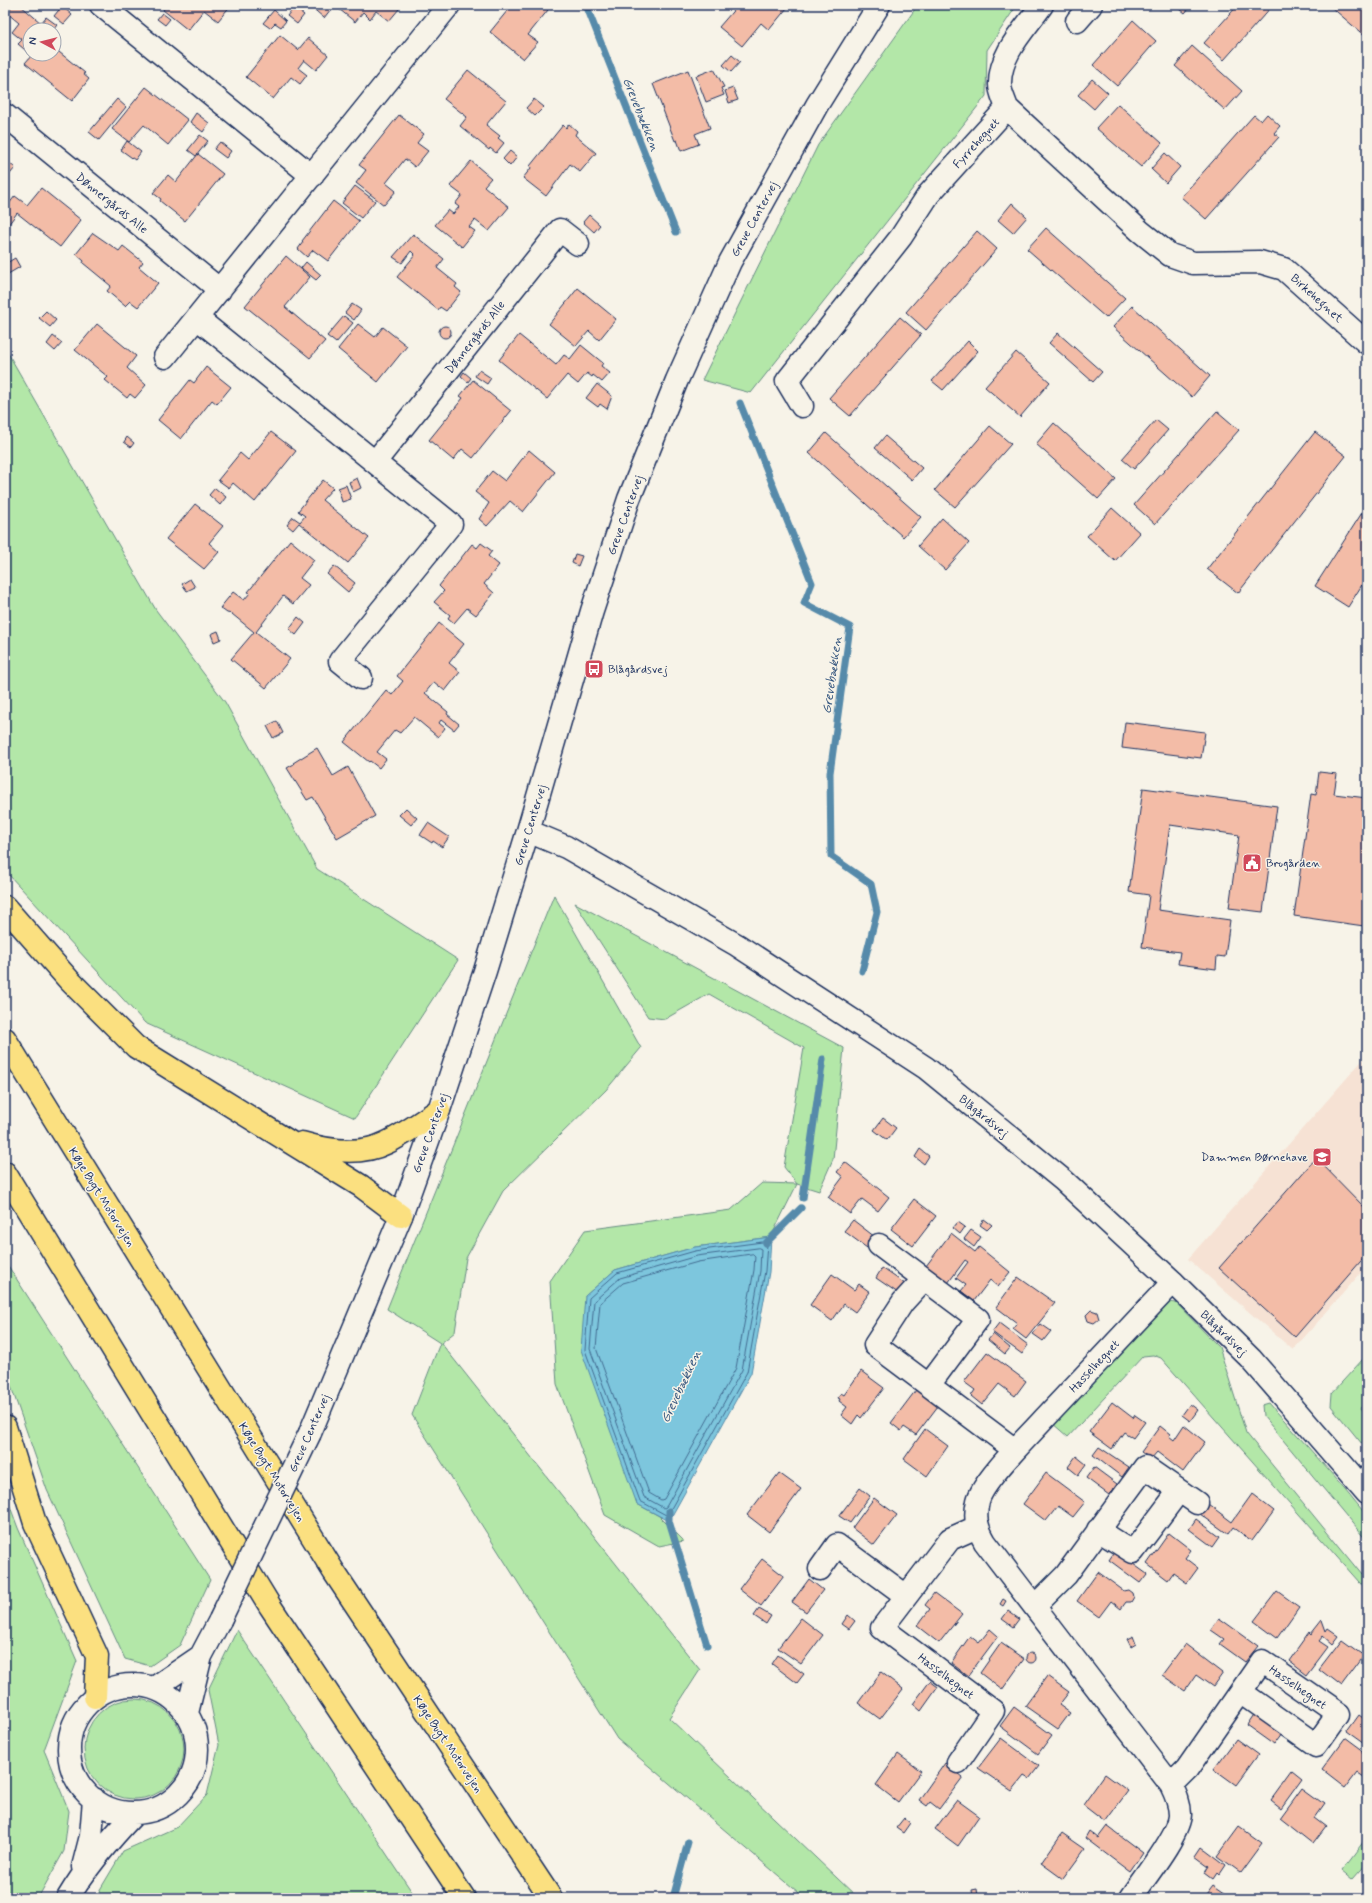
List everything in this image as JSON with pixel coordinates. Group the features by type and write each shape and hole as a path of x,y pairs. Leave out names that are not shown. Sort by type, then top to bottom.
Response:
{"highway":[{"path":"5,907 69,980 136,1047 281,1138 361,1186 401,1216"},
{"name":"Køge Bugt Motorvejen","path":"5,1039 334,1572 551,1898"},
{"path":"281,1138 326,1150 359,1151 386,1143 439,1110"},
{"path":"5,1173 270,1606 464,1898"},
{"path":"5,1427 35,1522 97,1656 95,1697"}],"street":[{"path":"165,357 449,5"},
{"name":"Greve Centervej","path":"187,1713 202,1656 310,1433 401,1216 439,1110 485,971 528,831 592,611 629,499 676,380 730,262 817,105 879,5"},
{"path":"1007,108 1000,86 1001,70 1008,52 1042,5"},
{"path":"116,9 312,176"},
{"name":"Fyrrehegnet","path":"802,406 787,381 901,237 930,194 1007,108 1140,231 1170,255 1193,263 1260,262 1284,269"},
{"name":"Dønnergårds Alle","path":"5,115 220,290"},
{"name":"Dønnergårds Alle","path":"375,462 560,230 578,244"},
{"name":"Birkehegnet","path":"1284,269 1367,343"},
{"path":"197,318 451,524 340,661 361,678"},
{"name":"Blågårdsvej","path":"528,831 566,847 737,945 926,1068 1063,1180 1173,1282 1251,1359 1367,1493"},
{"path":"879,1245 978,1319 929,1385"},
{"path":"924,1279 903,1302 875,1345 1015,1450"},
{"name":"Hasselhegnet","path":"958,1762 993,1711 882,1628 905,1595 950,1540 977,1526 978,1501 984,1487 1015,1450 1173,1282"},
{"path":"1035,1606 1066,1574 1145,1467 1197,1503"},
{"path":"1098,1530 1133,1552 1179,1491"},
{"path":"977,1526 985,1542 1171,1785 1178,1800 1180,1816 1177,1830 1131,1898"},
{"path":"820,1569 837,1545 905,1595"},
{"name":"Greve Centervej","path":"154,1688 202,1656"},
{"path":"124,1685 139,1685 154,1688 173,1698 187,1713 195,1731 197,1750 194,1769 185,1786 171,1800 154,1809 135,1813 114,1810 94,1799 81,1785 72,1767 69,1748 72,1728 82,1711 95,1697 109,1689 124,1685"},
{"path":"1171,1785 1187,1769 1241,1692"},
{"path":"81,1876 91,1836 94,1799"},
{"path":"68,1898 81,1876 107,1842 135,1813"}],"shaded area":[{"name":"Dammen Børnehave","path":"1367,1055 1367,1266 1293,1350 1188,1259"}],"green space":[{"path":"918,5 1017,5 987,50 986,96 751,393 702,380 818,145"},
{"path":"5,348 156,610 225,702 317,869 458,960 355,1118 145,1023 9,875 5,868"},
{"path":"554,895 641,1048 606,1090 503,1191 466,1258 455,1332 441,1343 700,1670 669,1718 858,1898 805,1898 617,1739 412,1415 440,1343 387,1309"},
{"path":"575,903 844,1048 833,1159 819,1191 797,1184 784,1167 804,1048 709,994 665,1019 648,1017"},
{"path":"762,1183 797,1184 771,1237 695,1247 615,1270 585,1296 637,1504 659,1516 684,1541 659,1546 605,1515 557,1384 550,1281 585,1230 731,1210"},
{"path":"5,1261 210,1580 180,1645 150,1666 125,1659 47,1490 5,1369"},
{"path":"1168,1302 1176,1303 1219,1347 1246,1433 1367,1581 1367,1591 1161,1358 1153,1355 1143,1356 1068,1437 1052,1423"},
{"path":"1364,1358 1367,1361 1367,1402 1361,1408 1367,1416 1367,1450 1331,1406 1332,1393"},
{"path":"1269,1403 1367,1516 1367,1541 1263,1416 1262,1405"},
{"path":"5,1493 18,1528 77,1661 44,1750 69,1811 64,1851 38,1898 11,1898 5,1892"},
{"path":"237,1630 416,1898 95,1898 123,1851 177,1827 207,1795 219,1745 208,1690"},
{"path":"134,1699 153,1702 170,1713 181,1730 184,1749 181,1768 170,1785 153,1796 134,1799 115,1796 98,1785 87,1768 84,1749 87,1730 98,1713 115,1702"},
{"path":"1367,1837 1367,1863 1353,1879 1342,1870"}],"water":[{"path":"771,1237 769,1272 751,1373 669,1521 637,1504 581,1350 585,1296 615,1270 695,1247"}],"building":[{"path":"13,5 20,5 40,22 22,22 22,40 12,32 19,23 7,13"},
{"path":"166,5 231,5 218,21 204,10 188,30 163,10"},
{"path":"309,5 334,5 324,18"},
{"path":"334,5 395,5 399,9 389,21 376,11 370,19 363,12 355,22"},
{"path":"512,5 542,5 548,10 528,35 538,42 523,59 490,32"},
{"path":"664,5 675,5 671,10"},
{"path":"738,5 786,5 787,8 769,30 761,23 742,46 719,27"},
{"path":"1175,5 1192,5 1185,13"},
{"path":"1238,5 1273,5 1224,60 1204,43"},
{"path":"1329,5 1367,5 1367,38"},
{"path":"62,6 72,15 64,24 54,16"},
{"path":"294,7 304,15 297,24 287,16"},
{"path":"274,10 286,21 281,27 275,23 270,28 263,23"},
{"path":"162,13 170,19 165,25 157,19"},
{"path":"46,17 53,22 42,22"},
{"path":"1133,20 1156,41 1117,86 1093,65"},
{"path":"280,35 298,50 308,38 328,55 316,70 304,60 298,68 307,75 300,84 291,77 273,99 246,77"},
{"path":"22,40 22,47 18,44"},
{"path":"1192,46 1242,91 1225,110 1175,66"},
{"path":"62,54 85,73 83,74 89,79 72,101 25,63 62,62"},
{"path":"732,55 740,62 731,72 723,65"},
{"path":"714,69 724,87 721,88 724,95 706,102 696,76"},
{"path":"468,70 506,101 486,125 500,136 498,138 504,143 496,153 490,148 489,150 460,126 467,117 444,99"},
{"path":"688,70 710,128 695,134 699,144 681,151 677,140 675,141 653,84"},
{"path":"1092,79 1108,93 1094,109 1078,95"},
{"path":"146,87 188,120 168,145 144,125 129,142 112,129"},
{"path":"733,88 738,100 729,103 725,91"},
{"path":"117,99 126,107 99,140 89,132"},
{"path":"534,99 544,107 535,116 526,108"},
{"path":"1118,104 1162,143 1141,167 1096,128"},
{"path":"196,113 209,123 203,132 190,122"},
{"path":"1267,114 1280,126 1274,133 1279,137 1206,219 1181,197 1254,115 1261,121"},
{"path":"399,115 424,134 417,143 428,151 415,167 405,159 386,183 396,191 384,205 356,183 366,170 359,165"},
{"path":"569,124 577,131 575,135 596,153 580,172 570,164 546,196 523,178 531,168 530,166 563,125 566,128"},
{"path":"200,135 208,141 196,156 188,150"},
{"path":"127,141 141,152 135,160 121,150"},
{"path":"220,142 231,151 226,158 214,149"},
{"path":"510,151 517,157 510,166 503,159"},
{"path":"1165,153 1180,167 1166,183 1151,169"},
{"path":"198,154 223,174 185,221 160,201 161,199 153,193 168,175 176,182"},
{"path":"5,159 15,168 5,180"},
{"path":"471,161 491,178 484,186 509,207 489,231 475,220 469,227 475,231 462,247 435,225 448,210 453,214 459,207 455,204 462,195 450,186"},
{"path":"355,186 375,201 361,218 342,203"},
{"path":"41,188 81,220 60,247 17,213 5,229 5,209 15,196 27,205"},
{"path":"333,201 359,221 328,261 313,250 307,257 298,249 303,242 302,241"},
{"path":"1012,203 1027,217 1013,233 998,220"},
{"path":"589,215 600,225 594,232 583,222"},
{"path":"1046,228 1125,298 1106,318 1027,249"},
{"path":"977,231 997,249 926,330 906,312"},
{"path":"93,233 119,251 123,246 143,262 139,267 158,283 138,307 130,301 125,306 107,291 111,286 83,263 84,261 76,254"},
{"path":"413,234 444,259 437,268 457,284 455,287 461,292 446,311 440,307 438,310 397,277 415,255 411,251 402,263 393,257"},
{"path":"286,256 310,277 285,307 325,341 310,358 245,306"},
{"path":"15,258 20,267 8,274 5,264"},
{"path":"306,262 321,275 316,280 301,268"},
{"path":"578,288 616,319 599,340 589,331 576,346 549,324"},
{"path":"352,304 361,310 354,320 345,313"},
{"path":"1132,306 1210,376 1192,397 1113,327"},
{"path":"46,311 56,320 50,327 39,318"},
{"path":"344,316 353,323 336,343 327,336"},
{"path":"900,317 921,335 850,416 829,398"},
{"path":"97,324 136,356 127,368 146,385 135,398 130,394 127,398 105,380 108,377 75,350"},
{"path":"358,324 375,337 383,327 407,346 378,382 338,349"},
{"path":"443,326 447,326 451,332 447,338 443,338 439,334 439,330"},
{"path":"1058,333 1102,372 1093,382 1049,343"},
{"path":"519,335 556,365 564,355 570,359 581,345 603,363 601,366 610,373 602,382 593,375 592,377 587,373 578,384 567,375 547,399 499,360"},
{"path":"53,336 62,343 55,351 47,344"},
{"path":"968,341 978,351 943,390 932,381"},
{"path":"1016,352 1050,382 1020,417 985,387"},
{"path":"206,367 231,387 217,404 212,400 181,439 158,420 190,380 194,383"},
{"path":"479,370 491,378 487,384 475,376"},
{"path":"464,372 471,378 468,382 461,376"},
{"path":"473,380 511,411 473,458 462,449 453,460 429,440 463,398 460,396"},
{"path":"597,384 612,396 607,409 600,404 598,407 586,398"},
{"path":"1217,411 1239,430 1155,524 1134,505"},
{"path":"1156,420 1168,430 1134,469 1122,459"},
{"path":"1054,423 1116,479 1098,499 1036,444"},
{"path":"990,426 1011,444 955,507 935,490"},
{"path":"271,432 296,451 255,502 233,483 229,488 218,480 240,453 248,460"},
{"path":"1315,432 1346,456 1238,593 1207,569"},
{"path":"826,433 921,517 903,537 809,453"},
{"path":"885,436 922,468 912,480 875,448"},
{"path":"127,437 134,443 131,447 124,442"},
{"path":"529,450 555,472 523,512 510,501 487,526 479,519 489,503 475,492 492,471 505,481"},
{"path":"357,478 361,488 353,492 349,482"},
{"path":"323,480 333,488 322,500 369,538 348,563 299,523 293,530 287,525 293,517 300,522 305,516 298,511"},
{"path":"346,485 351,499 342,502 338,488"},
{"path":"215,488 226,497 220,505 209,495"},
{"path":"195,504 223,526 209,543 219,552 204,569 166,539"},
{"path":"1367,505 1367,577 1348,607 1315,586"},
{"path":"1112,508 1140,533 1115,561 1087,536"},
{"path":"942,518 969,543 945,570 918,546"},
{"path":"290,540 314,560 300,578 309,585 293,604 283,596 256,632 290,659 266,688 231,659 254,632 232,614 227,613 220,608 233,592 244,600 250,593 248,592"},
{"path":"481,543 492,551 488,556 499,565 484,584 494,593 476,615 467,608 454,623 448,618 450,615 434,602 444,591 439,586 472,544 477,548"},
{"path":"575,554 582,556 578,566 572,563"},
{"path":"334,566 355,583 348,592 327,574"},
{"path":"190,579 195,587 187,591 182,584"},
{"path":"298,617 305,623 296,635 289,629"},
{"path":"439,623 464,644 449,663 460,672 445,691 434,682 425,693 448,712 447,714 459,724 454,730 441,720 439,723 445,728 438,737 414,717 400,733 395,730 377,752 386,759 379,768 344,742 386,690 392,695 403,681 397,676"},
{"path":"218,631 221,639 214,642 211,634"},
{"path":"277,721 283,733 273,738 267,726"},
{"path":"1125,722 1205,732 1201,758 1122,748"},
{"path":"317,748 333,776 348,767 375,816 337,838 313,797 307,800 287,768"},
{"path":"1319,772 1337,774 1334,794 1367,798 1367,902 1364,926 1294,916 1311,794 1316,795"},
{"name":"Brogården","path":"1143,788 1277,806 1263,912 1229,908 1239,835 1170,825 1158,910 1230,920 1225,957 1217,956 1216,969 1178,964 1180,952 1142,947 1149,895 1129,892"},
{"path":"406,808 417,818 411,825 399,815"},
{"path":"428,823 449,837 442,847 433,841 432,843 420,835"},
{"path":"883,1118 896,1128 887,1140 874,1130"},
{"path":"920,1149 929,1156 924,1164 915,1157"},
{"path":"1316,1158 1367,1210 1367,1254 1295,1337 1219,1268"},
{"path":"845,1162 889,1197 878,1211 862,1199 850,1214 828,1197 843,1177 837,1172"},
{"path":"914,1199 936,1216 913,1246 891,1229"},
{"path":"984,1219 992,1225 987,1230 980,1225"},
{"path":"853,1220 875,1237 867,1248 844,1231"},
{"path":"958,1222 965,1227 960,1234 953,1228"},
{"path":"971,1230 981,1237 974,1247 964,1239"},
{"path":"951,1233 975,1252 979,1247 1010,1272 998,1287 990,1280 974,1301 961,1291 966,1285 956,1278 968,1262 965,1260 948,1283 926,1266"},
{"path":"882,1268 905,1284 898,1293 876,1278"},
{"path":"832,1274 854,1290 859,1284 870,1292 855,1312 844,1304 832,1321 810,1305"},
{"path":"1018,1277 1055,1303 1026,1339 1013,1329 1017,1323 996,1307"},
{"path":"1091,1310 1097,1312 1099,1319 1094,1323 1088,1321 1086,1315"},
{"path":"999,1323 1028,1345 1022,1354 992,1332"},
{"path":"1041,1324 1051,1331 1043,1341 1033,1334"},
{"path":"993,1334 1010,1348 1005,1354 988,1340"},
{"path":"987,1352 1026,1381 1015,1396 999,1384 982,1405 971,1396 975,1390 964,1382"},
{"path":"861,1371 884,1388 861,1418 858,1415 852,1424 841,1415 847,1407 839,1401 840,1399 838,1398 841,1393 844,1395"},
{"path":"916,1390 938,1406 916,1435 904,1427 901,1431 891,1423"},
{"path":"1112,1402 1133,1418 1135,1415 1145,1422 1133,1438 1124,1432 1112,1449 1089,1432"},
{"path":"1190,1404 1198,1410 1190,1421 1182,1415"},
{"path":"1184,1425 1205,1442 1183,1472 1157,1452 1151,1459 1141,1452 1160,1426 1170,1434 1169,1436 1174,1440"},
{"path":"925,1429 948,1446 927,1476 904,1459"},
{"path":"1099,1447 1129,1467 1122,1477 1093,1455"},
{"path":"1076,1456 1086,1464 1078,1475 1068,1467"},
{"path":"1094,1467 1117,1484 1109,1495 1086,1478"},
{"path":"779,1473 801,1489 769,1532 747,1515"},
{"path":"1046,1473 1085,1502 1073,1517 1058,1506 1046,1521 1023,1504"},
{"path":"860,1488 870,1496 850,1523 839,1516"},
{"path":"1252,1494 1274,1511 1252,1541 1233,1527 1228,1534 1200,1514 1208,1504 1232,1522"},
{"path":"874,1498 897,1515 874,1545 852,1528"},
{"path":"1196,1519 1220,1537 1213,1547 1189,1529"},
{"path":"1169,1533 1191,1550 1185,1558 1198,1568 1187,1583 1173,1573 1168,1580 1147,1564"},
{"path":"1115,1551 1147,1574 1140,1583 1109,1560"},
{"path":"762,1559 784,1576 761,1606 739,1589"},
{"path":"1098,1572 1124,1591 1129,1590 1133,1593 1134,1597 1131,1602 1126,1602 1121,1609 1111,1601 1099,1617 1077,1601"},
{"path":"809,1579 823,1590 806,1612 792,1602"},
{"path":"1277,1591 1299,1607 1277,1638 1254,1621"},
{"path":"934,1593 962,1614 939,1643 917,1626 930,1609 925,1605"},
{"path":"1003,1599 1006,1601 1003,1606 1000,1604"},
{"path":"759,1609 771,1616 766,1624 754,1616"},
{"path":"1008,1611 1019,1619 1013,1627 1002,1619"},
{"path":"848,1615 855,1621 849,1629 842,1624"},
{"path":"801,1618 823,1635 801,1664 778,1648"},
{"path":"1219,1618 1258,1646 1245,1662 1220,1644 1224,1639 1211,1630"},
{"path":"1322,1621 1326,1632 1328,1629 1338,1636 1332,1644 1323,1636 1319,1641 1328,1647 1307,1675 1289,1661 1309,1633 1311,1635"},
{"path":"990,1629 998,1636 968,1676 951,1663 970,1636 979,1643"},
{"path":"1133,1636 1136,1644 1131,1647 1127,1639"},
{"path":"1342,1639 1364,1655 1341,1686 1319,1669"},
{"path":"1001,1643 1024,1659 1002,1690 980,1673"},
{"path":"1185,1644 1223,1673 1213,1687 1196,1675 1185,1691 1162,1675"},
{"path":"1029,1653 1033,1653 1036,1658 1033,1663 1029,1663 1026,1660 1026,1656"},
{"path":"778,1655 804,1674 797,1683 772,1664"},
{"path":"881,1672 903,1689 880,1719 858,1703"},
{"path":"1047,1676 1069,1692 1059,1705 1070,1713 1058,1729 1025,1706"},
{"path":"930,1681 938,1687 921,1711 913,1704"},
{"path":"1014,1707 1052,1735 1038,1754 1000,1726"},
{"path":"1255,1713 1283,1734 1275,1745 1247,1725"},
{"path":"1359,1715 1367,1721 1367,1748 1346,1733"},
{"path":"1001,1738 1039,1766 1029,1779 1024,1776 1012,1791 978,1768"},
{"path":"1236,1739 1258,1755 1236,1785 1214,1769"},
{"path":"1344,1740 1367,1757 1367,1775 1366,1776 1357,1770 1344,1787 1322,1770"},
{"path":"898,1754 921,1771 898,1802 876,1785"},
{"path":"945,1763 963,1777 939,1809 930,1802 927,1806 919,1800"},
{"path":"1292,1771 1302,1779 1281,1808 1271,1800"},
{"path":"1105,1774 1128,1791 1105,1822 1083,1805"},
{"path":"1302,1788 1324,1804 1314,1818 1326,1827 1313,1844 1280,1818"},
{"path":"957,1800 979,1816 958,1846 935,1829"},
{"path":"904,1818 910,1823 903,1833 896,1828"},
{"path":"1107,1826 1143,1853 1130,1872 1085,1838 1089,1831 1098,1838"},
{"path":"1239,1827 1261,1843 1239,1873 1217,1857"},
{"path":"1062,1833 1085,1849 1063,1879 1041,1863"},
{"path":"1200,1847 1225,1866 1219,1875 1217,1873 1213,1879 1205,1873 1209,1867 1194,1856"},
{"path":"1213,1885 1232,1898 1203,1898"},
{"path":"977,1889 978,1897 973,1898 972,1890"}],"waterway":[{"name":"Grevebækken","path":"586,5 676,232"},
{"name":"Grevebækken","path":"740,403 812,583 804,603 850,627 830,773 831,856 871,884 877,912 862,971"},
{"name":"Grevebækken","path":"803,1198 823,1059"},
{"name":"Grevebækken","path":"766,1243 801,1208"},
{"name":"Grevebækken","path":"669,1511 669,1521 707,1645"},
{"name":"Grevebækken","path":"673,1898 688,1842"}],"place":[{"name":"Blågårdsvej","path":"594,669"},
{"name":"Brogården","path":"1252,863"},
{"name":"Dammen Børnehave","path":"1322,1157"}]}
